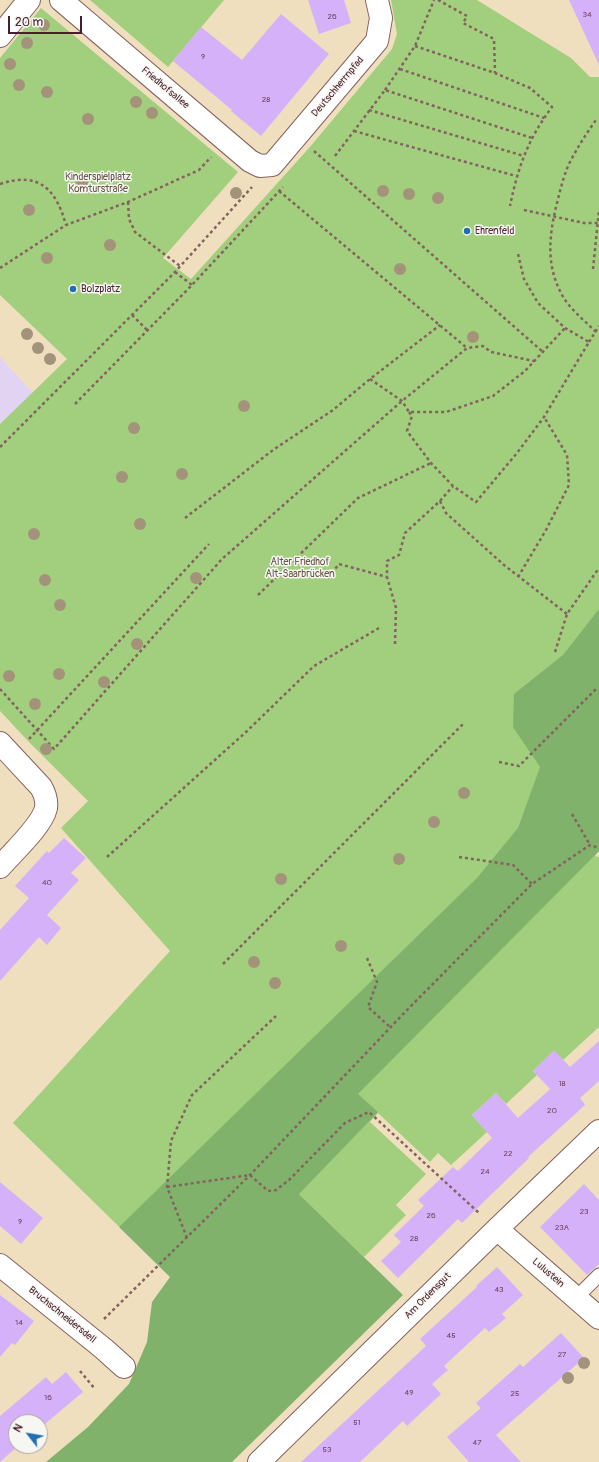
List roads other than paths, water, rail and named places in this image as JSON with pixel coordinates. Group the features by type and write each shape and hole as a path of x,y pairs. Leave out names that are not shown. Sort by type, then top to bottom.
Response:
{"street":[{"path":"0,36 29,0"},
{"name":"Friedhofsallee","path":"61,0 250,161 260,166 272,165"},
{"name":"Deutschherrnpfad","path":"272,165 376,41 381,18 377,0"},
{"path":"0,743 41,788 46,796 46,808 41,819 31,833 0,867"},
{"name":"Am Ordensgut","path":"259,1462 497,1228 599,1131"},
{"name":"Lulustein","path":"497,1228 599,1318"},
{"name":"Bruchschneidersdell","path":"0,1265 124,1367"}],"lane":[{"path":"576,1298 599,1275"}],"place":[{"name":"Ehrenfeld","path":"467,231"},
{"name":"Bolzplatz","path":"73,289"}],"park label":[{"name":"Kinderspielplatz Komturstraße","path":"98,182"},
{"name":"Alter Friedhof Alt-Saarbrücken","path":"300,568"}]}
